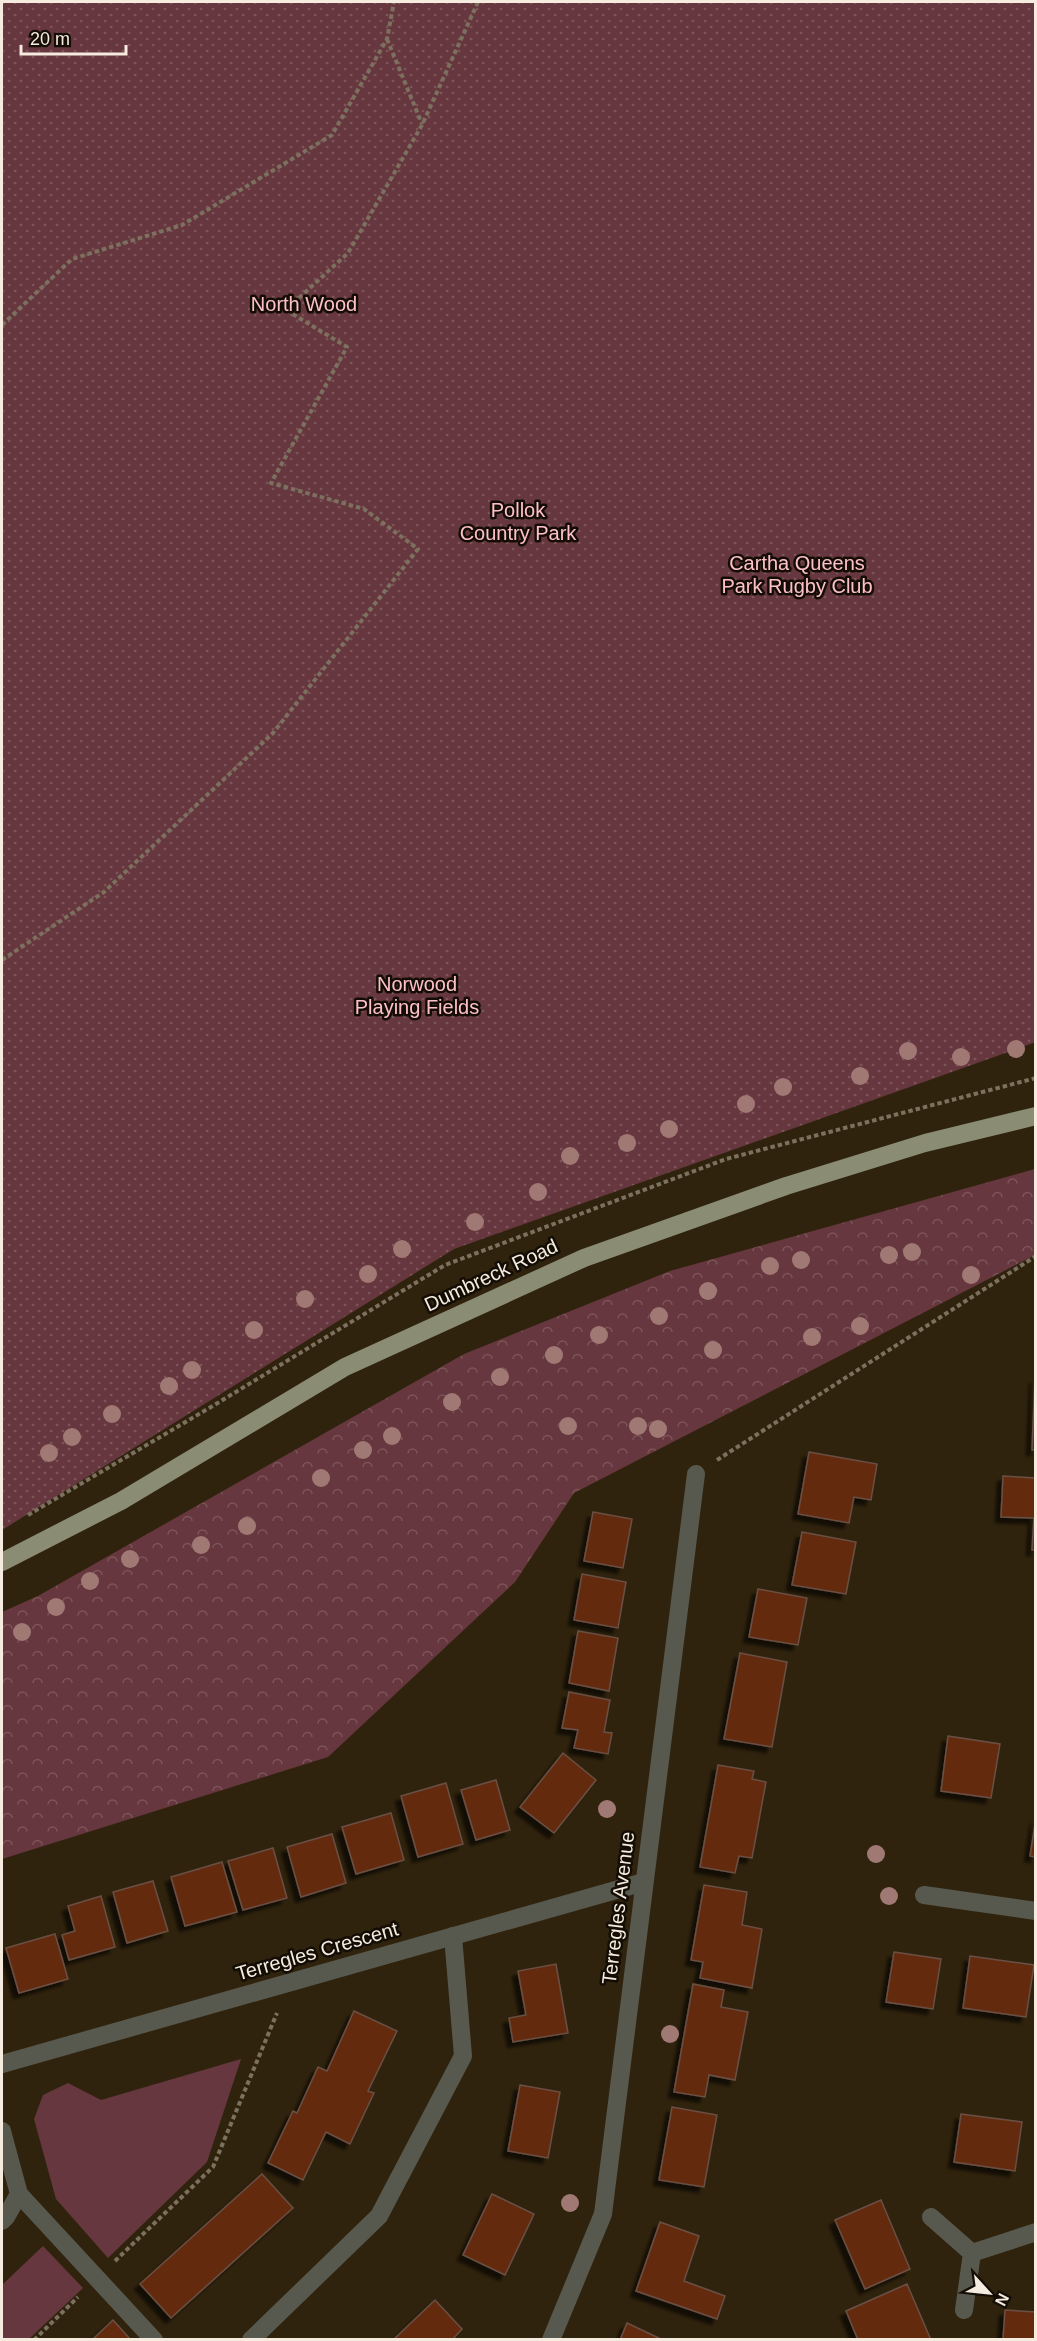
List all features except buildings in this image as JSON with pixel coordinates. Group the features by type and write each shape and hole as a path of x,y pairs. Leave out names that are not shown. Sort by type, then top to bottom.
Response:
{"main road":[{"name":"Dumbreck Road","path":"2,1562 121,1501 345,1367 584,1258 786,1186 925,1143 1035,1116"}],"street":[{"name":"Terregles Avenue","path":"551,2340 603,2214 696,1474"},
{"name":"Terregles Crescent","path":"2,2064 644,1881"},
{"path":"924,1895 1035,1911"},
{"path":"251,2340 378,2216 463,2056 453,1936"},
{"path":"2,2131 19,2194 154,2340"},
{"path":"2,2221 19,2194"},
{"path":"931,2217 972,2253"},
{"path":"972,2253 1035,2232"},
{"path":"964,2310 972,2253"}],"path":[{"path":"2,325 72,259 182,225 332,135 387,39 394,2"},
{"path":"2,960 104,892 273,733 418,549 364,509 271,483 347,347 286,310 348,253 422,125 478,2"},
{"path":"387,39 422,125"},
{"path":"696,1474 1035,1256"},
{"path":"34,2340 213,2167 290,1982"}],"green space":[{"name":"Pollok Country Park","path":"2,2 1035,2 1036,1042 454,1249 2,1530"},
{"path":"1035,1169 1035,1255 574,1493 515,1582 328,1757 2,1859 2,1612 38,1596 464,1354 670,1271"},
{"path":"241,2059 207,2162 108,2258 56,2199 34,2119 43,2095 68,2083 101,2100"},
{"path":"43,2246 83,2288 29,2339 2,2339 2,2285"}],"park label":[{"name":"North Wood","path":"304,304"},
{"name":"Cartha Queens Park Rugby Club","path":"797,574"},
{"name":"Norwood Playing Fields","path":"417,996"}]}
